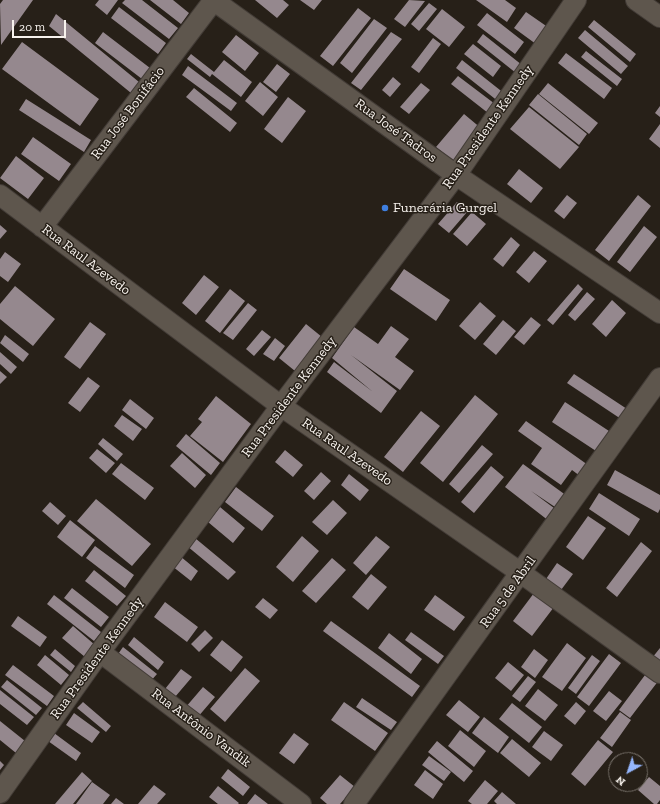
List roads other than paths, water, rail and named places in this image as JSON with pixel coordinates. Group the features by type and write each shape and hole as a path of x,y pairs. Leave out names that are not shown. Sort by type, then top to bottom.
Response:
{"street":[{"name":"Rua José Tadros","path":"213,0 456,175 660,314"},
{"name":"Rua José Bonifácio","path":"42,227 213,0"},
{"name":"Rua Presidente Kennedy","path":"0,793 100,652 281,406 456,175 576,0"},
{"path":"636,0 660,17"},
{"name":"Rua Raul Azevedo","path":"0,195 281,406 521,573 660,673"},
{"name":"Rua 5 de Abril","path":"354,804 660,378"},
{"name":"Rua Antônio Vandik","path":"100,652 301,804"}],"place":[{"name":"Funerária Gurgel","path":"385,208"}]}
